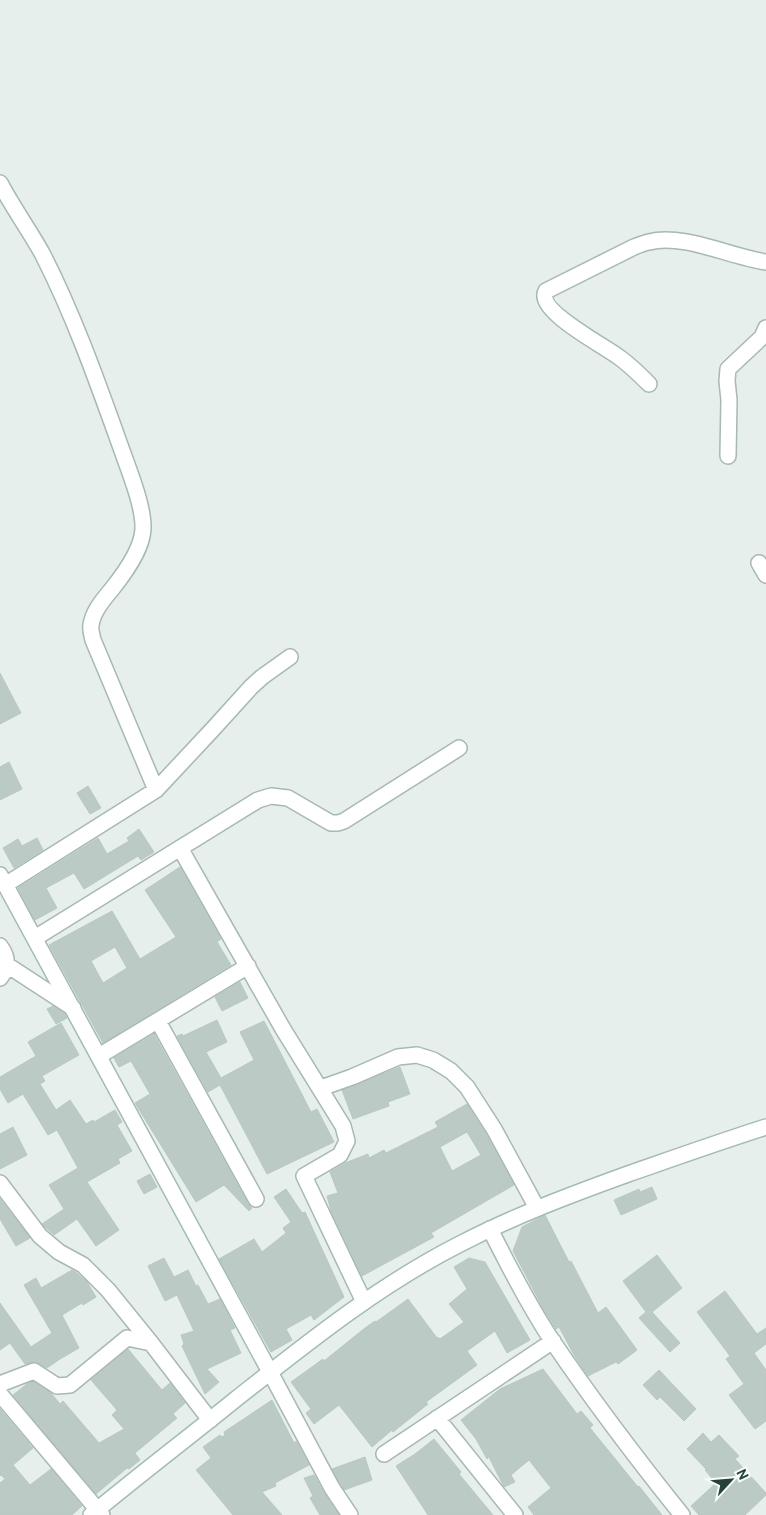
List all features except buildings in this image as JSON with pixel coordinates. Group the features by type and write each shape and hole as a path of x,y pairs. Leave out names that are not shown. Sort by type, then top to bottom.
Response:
{"street":[{"path":"0,184 42,254 76,328 135,487 143,520 141,540 124,572 94,613 90,630 156,790"},
{"path":"649,384 620,357 562,319 545,301 544,295 546,291 649,241 666,240 702,245 744,258 766,262"},
{"path":"728,456 728,369 762,337 766,328"},
{"path":"290,657 250,687 156,790 3,880 332,1488 350,1515"},
{"path":"35,938 258,800 271,796 288,798 324,820 338,824 459,748"},
{"path":"180,848 283,1029 343,1126 347,1140 340,1155 304,1176 364,1302"},
{"path":"0,946 7,958 3,972 73,1008"},
{"path":"99,1056 248,966"},
{"path":"158,1021 256,1199"},
{"path":"321,1088 352,1077 398,1056 417,1055 433,1060 451,1071 466,1087 494,1129 537,1208"},
{"path":"0,1394 97,1513 270,1372 364,1302 412,1270 459,1244 560,1198 704,1146 766,1128"},
{"path":"0,1184 40,1236 59,1252 83,1265 108,1290 210,1420"},
{"path":"490,1229 520,1287 553,1341 637,1459 682,1515"},
{"path":"0,1384 34,1371 57,1386 70,1385 127,1338 151,1343"},
{"path":"384,1454 553,1341"},
{"path":"437,1418 515,1515"}]}
